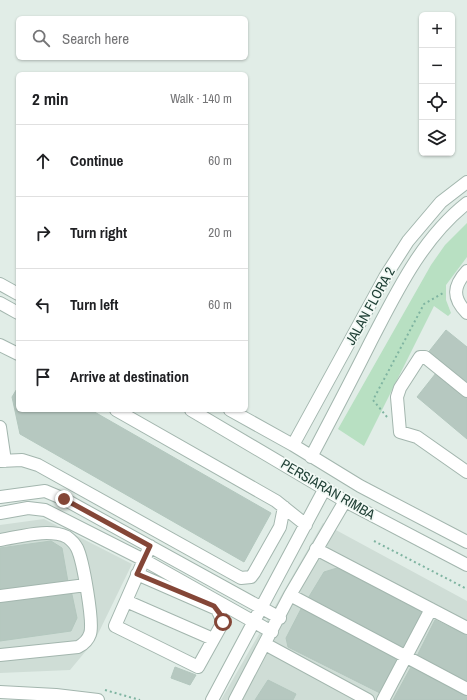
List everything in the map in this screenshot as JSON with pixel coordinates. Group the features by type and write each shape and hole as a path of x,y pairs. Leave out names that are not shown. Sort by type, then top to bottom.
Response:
{"street":[{"name":"JALAN FLORA 2","path":"293,445 385,277 408,241 441,202 467,182"},
{"name":"JALAN FLORA 2","path":"311,457 400,286 422,251 452,214 467,203"},
{"path":"467,271 457,285 455,294 460,306 467,313"},
{"path":"0,284 16,293"},
{"path":"0,303 16,312"},
{"path":"0,345 16,353"},
{"path":"467,392 426,357 420,357 400,388 397,397 400,432 417,437 467,472"},
{"path":"119,412 284,507 306,525"},
{"name":"PERSIARAN RIMBA","path":"194,412 345,501 467,565"},
{"name":"PERSIARAN RIMBA","path":"234,412 293,445 360,486 467,542"},
{"path":"0,427 2,461 22,460 38,465 241,578 251,577 254,573 280,527 284,507"},
{"path":"212,700 325,488"},
{"path":"0,497 45,491 64,499 280,618"},
{"path":"234,700 280,618 290,595 345,501"},
{"path":"0,513 28,508 45,510 144,560 272,632"},
{"path":"70,539 78,527"},
{"path":"0,540 49,533 70,539 78,550 86,585 90,632 83,645 78,647 0,655"},
{"path":"137,574 217,609 223,622 198,667 115,626 137,574 150,546"},
{"path":"316,549 467,628"},
{"path":"0,596 86,585"},
{"path":"290,595 467,689"},
{"path":"126,601 213,639"},
{"path":"383,700 431,609"},
{"path":"265,644 368,700"},
{"path":"0,692 56,694 98,700"}],"path":[{"path":"400,432 373,400 424,304 457,285"},
{"path":"374,541 467,589"}],"shaded area":[{"path":"44,519 132,564 95,640 70,670 0,673 0,525"},
{"path":"323,523 467,601 467,700 221,700"}],"green space":[{"path":"467,223 467,257 446,285 446,300 451,313 448,316 434,306 364,446 338,429 431,265 445,245"}],"building":[{"path":"446,330 467,347 467,386 427,354"},
{"path":"436,373 467,399 467,439 417,397"},
{"path":"16,390 16,412 94,412 271,513 244,562 20,434 12,397"},
{"path":"51,541 62,548 68,582 0,593 0,548"},
{"path":"337,568 423,611 404,652 307,600 324,572"},
{"path":"71,590 77,618 71,631 0,641 0,601"},
{"path":"302,607 400,658 382,694 288,647 286,638"},
{"path":"435,620 467,636 467,686 415,660"},
{"path":"175,667 196,675 190,685 171,678"},
{"path":"411,667 467,697 467,700 393,700"},
{"path":"268,680 296,694 293,700 255,700"}],"route":[{"path":"64,499 150,546 137,574 214,606 220,614 223,622"}]}
